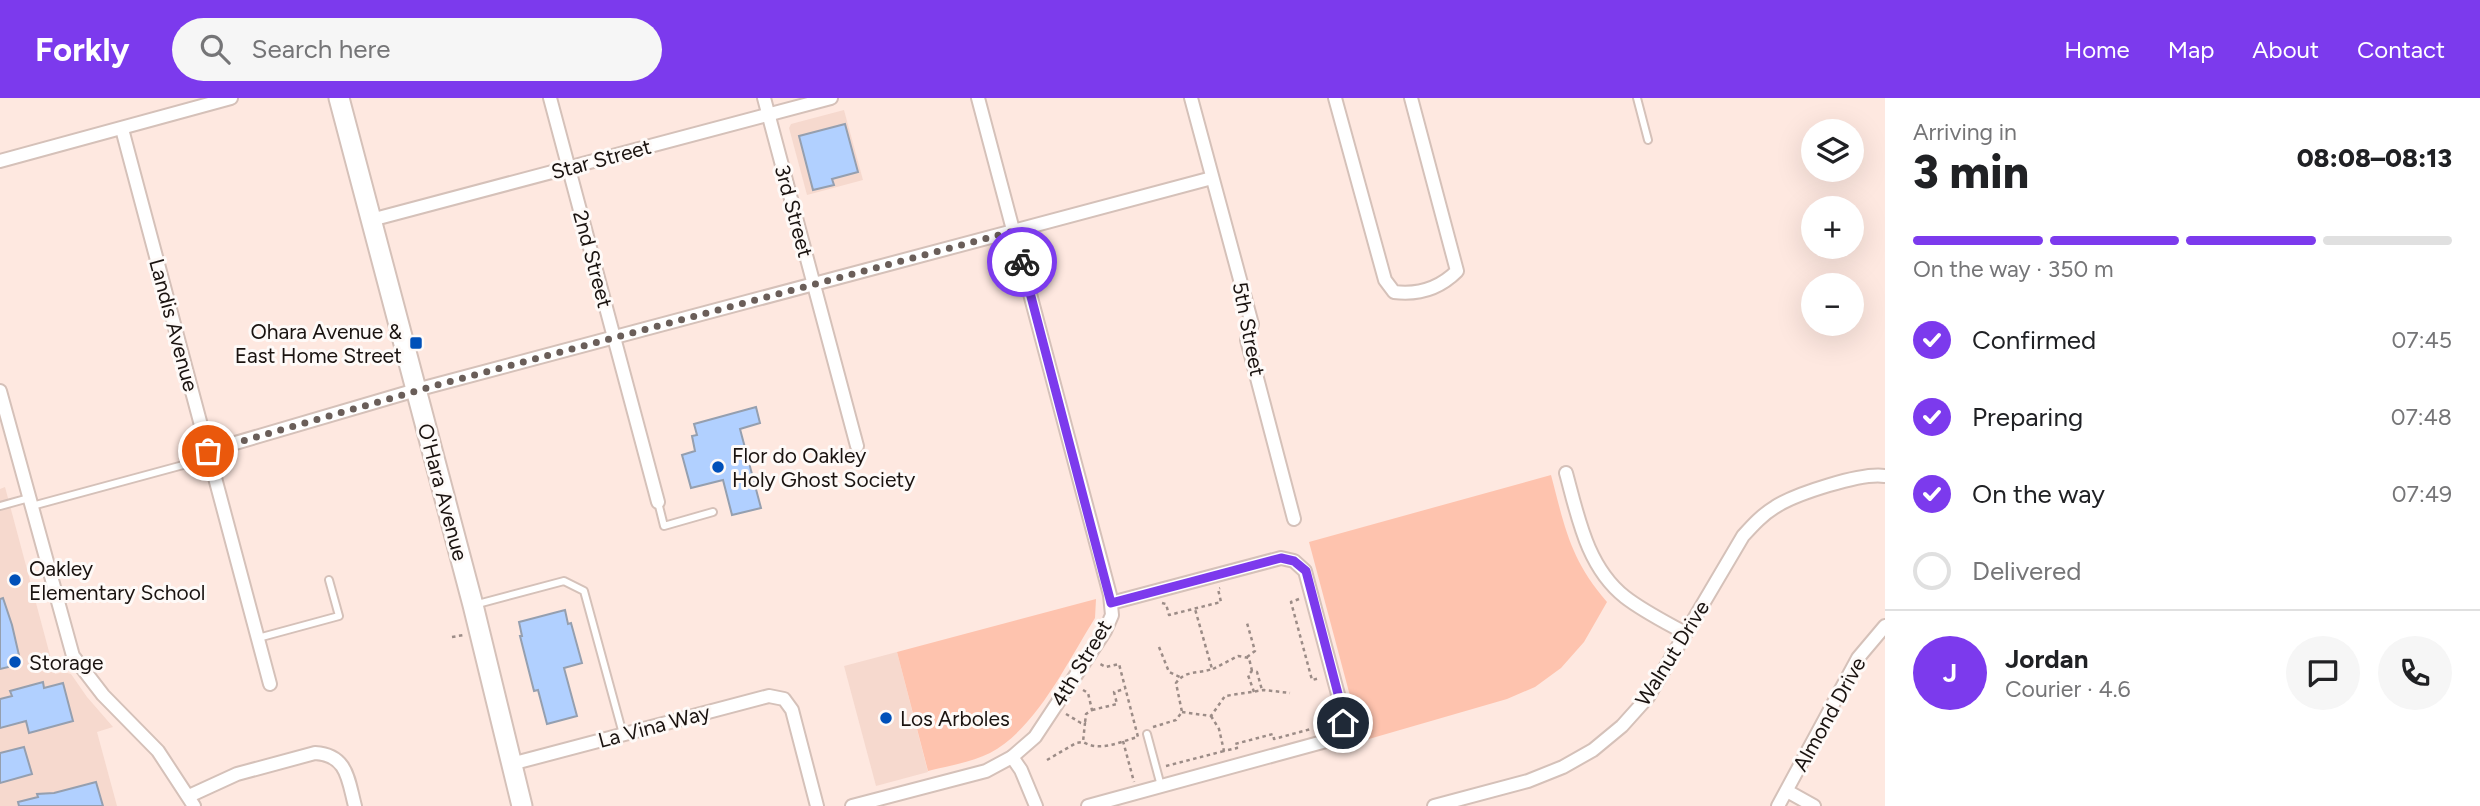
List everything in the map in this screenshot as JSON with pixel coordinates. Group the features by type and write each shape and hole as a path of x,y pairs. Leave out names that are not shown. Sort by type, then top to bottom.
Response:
{"main road":[{"name":"O'Hara Avenue","path":"339,98 522,806"}],"street":[{"path":"0,161 231,98"},
{"name":"2nd Street","path":"550,98 658,502"},
{"name":"3rd Street","path":"764,98 857,446"},
{"name":"Star Street","path":"371,220 831,98"},
{"name":"4th Street","path":"852,806 986,771 1012,757 1035,737 1105,631 1111,615 1111,603 978,98"},
{"name":"5th Street","path":"1191,98 1252,324 1247,340 1294,519"},
{"path":"1335,98 1385,280 1394,292 1413,294 1446,282 1457,271 1411,98"},
{"name":"Landis Avenue","path":"122,129 270,684"},
{"path":"209,454 416,390 1212,178"},
{"path":"0,391 4,421 31,502 73,656 103,695 158,751 191,801 237,774 315,753 326,754 341,764 346,772 355,806"},
{"path":"1566,473 1590,553 1605,577 1624,597 1685,633"},
{"name":"Walnut Drive","path":"1434,806 1528,781 1563,767 1593,750 1622,726 1648,697 1743,536 1759,519 1777,505 1800,495 1863,477 1885,476"},
{"path":"1088,806 1330,740 1338,734 1343,723 1343,713 1306,571 1294,561 1281,558 1111,603"},
{"name":"Almond Drive","path":"1778,806 1858,658 1885,626"},
{"name":"La Vina Way","path":"511,764 769,696 784,699 792,710 817,806"},
{"path":"1012,757 1021,770 1036,806"},
{"path":"1787,791 1814,806"}],"lane":[{"path":"1637,98 1648,140"},
{"path":"0,506 31,502 209,454"},
{"path":"658,502 664,526 713,512"},
{"path":"258,638 339,616 329,580"},
{"path":"472,605 564,581 584,591 623,734"},
{"path":"1147,730 1161,786"}],"path":[{"path":"1151,606 1166,604 1170,615 1221,602 1218,589 1221,587"},
{"path":"1312,596 1291,601 1311,680 1333,675"},
{"path":"1195,609 1212,669"},
{"path":"1136,732 1176,720 1182,712 1176,683 1180,677 1186,673 1212,669 1238,656 1247,657 1255,651 1247,623"},
{"path":"452,637 465,633"},
{"path":"1159,647 1169,671 1180,677"},
{"path":"1247,657 1252,665 1252,671 1248,675 1254,692"},
{"path":"1047,760 1076,743 1083,742 1096,747 1138,737 1119,664 1106,667 1100,664"},
{"path":"1252,671 1257,672 1262,690"},
{"path":"1083,742 1086,714 1117,704 1114,692 1125,689"},
{"path":"1211,716 1226,696 1262,690 1290,693"},
{"path":"1083,691 1088,693 1092,710"},
{"path":"1182,712 1211,716"},
{"path":"1066,714 1085,723"},
{"path":"1211,716 1219,729 1224,751"},
{"path":"1162,767 1237,748 1235,744 1273,734 1275,739 1311,729"},
{"path":"1123,741 1134,782"}],"shaded area":[{"path":"844,110 863,180 807,195 789,128 791,124"},
{"path":"1551,475 1570,542 1585,571 1607,602 1584,642 1561,668 1535,687 1507,699 1362,741 1309,542"},
{"name":"Oakley Elementary School","path":"5,487 55,674 71,674 113,727 97,732 117,806 0,806 0,489"},
{"path":"1096,599 1095,618 1050,693 1022,728 990,753 928,771 897,652"},
{"name":"Los Arboles","path":"897,652 928,772 876,786 844,666"}],"building":[{"path":"845,124 858,172 832,179 834,185 813,190 799,136"},
{"name":"Flor do Oakley Holy Ghost Society","path":"756,407 760,423 740,429 761,508 732,515 723,480 691,488 682,455 695,451 692,436 697,435 694,424"},
{"path":"3,598 21,664 0,669 0,599"},
{"path":"565,610 582,663 564,668 577,716 547,724 538,690 534,691 519,622"},
{"path":"43,682 44,688 63,683 73,721 29,733 26,721 0,728 0,699 12,696 10,691"},
{"path":"24,747 32,774 0,783 0,753"},
{"path":"96,782 103,806 19,806 18,802 38,797 37,794 54,793"}],"way so far":[{"path":"208,451 416,390 1014,231 1022,262"}],"place":[{"name":"Ohara Avenue & East Home Street","path":"416,343"},
{"name":"Flor do Oakley Holy Ghost Society","path":"718,467"},
{"name":"Oakley Elementary School","path":"15,580"},
{"name":"Storage","path":"15,662"},
{"name":"Los Arboles","path":"886,718"}],"route":[{"path":"1022,262 1111,603 1281,558 1294,561 1306,571 1343,713 1343,723"}]}
